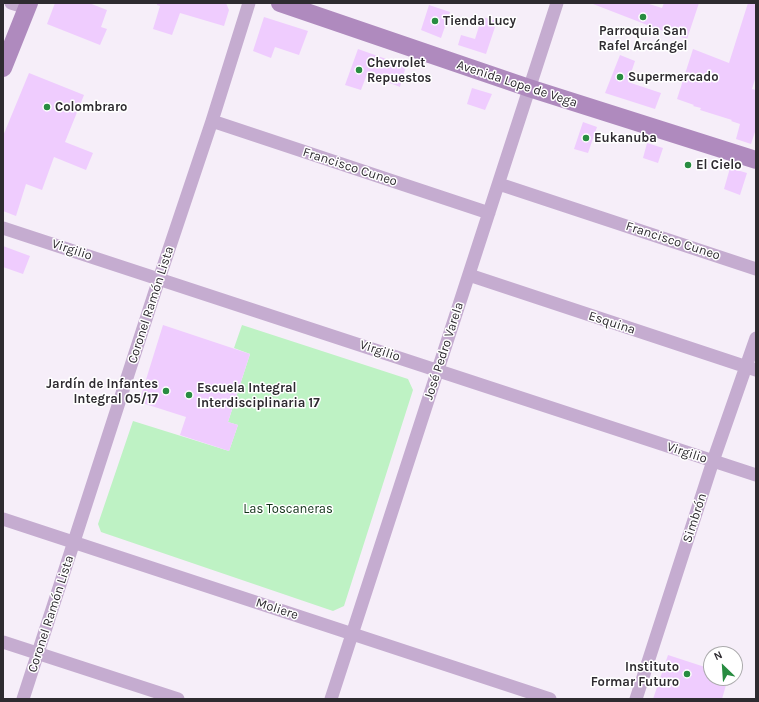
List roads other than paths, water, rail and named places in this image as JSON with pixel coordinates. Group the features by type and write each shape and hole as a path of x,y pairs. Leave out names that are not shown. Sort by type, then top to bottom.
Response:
{"main road":[{"name":"Avenida Lope de Vega","path":"280,3 529,88 756,160"},
{"path":"3,68 22,5"}],"street":[{"name":"Coronel Ramón Lista","path":"23,699 159,279 212,122 249,3"},
{"name":"José Pedro Varela","path":"331,699 557,3"},
{"name":"Francisco Cuneo","path":"212,122 488,214"},
{"name":"Francisco Cuneo","path":"499,184 756,269"},
{"name":"Virgilio","path":"3,228 756,475"},
{"name":"Esquina","path":"469,275 751,368"},
{"name":"Simbrón","path":"636,699 713,461 751,368 756,338"},
{"name":"Moliere","path":"3,519 550,699"},
{"path":"3,642 178,699"}],"place":[{"name":"Parroquia San Rafel Arcángel","path":"643,17"},
{"name":"Tienda Lucy","path":"435,21"},
{"name":"Chevrolet Repuestos","path":"359,70"},
{"name":"Supermercado","path":"620,77"},
{"name":"Colombraro","path":"47,107"},
{"name":"Eukanuba","path":"586,138"},
{"name":"El Cielo","path":"688,165"},
{"name":"Jardín de Infantes Integral 05/17","path":"166,391"},
{"name":"Escuela Integral Interdisciplinaria 17","path":"189,395"},
{"name":"Instituto Formar Futuro","path":"687,674"}],"park label":[{"name":"Las Toscaneras","path":"288,509"}]}
